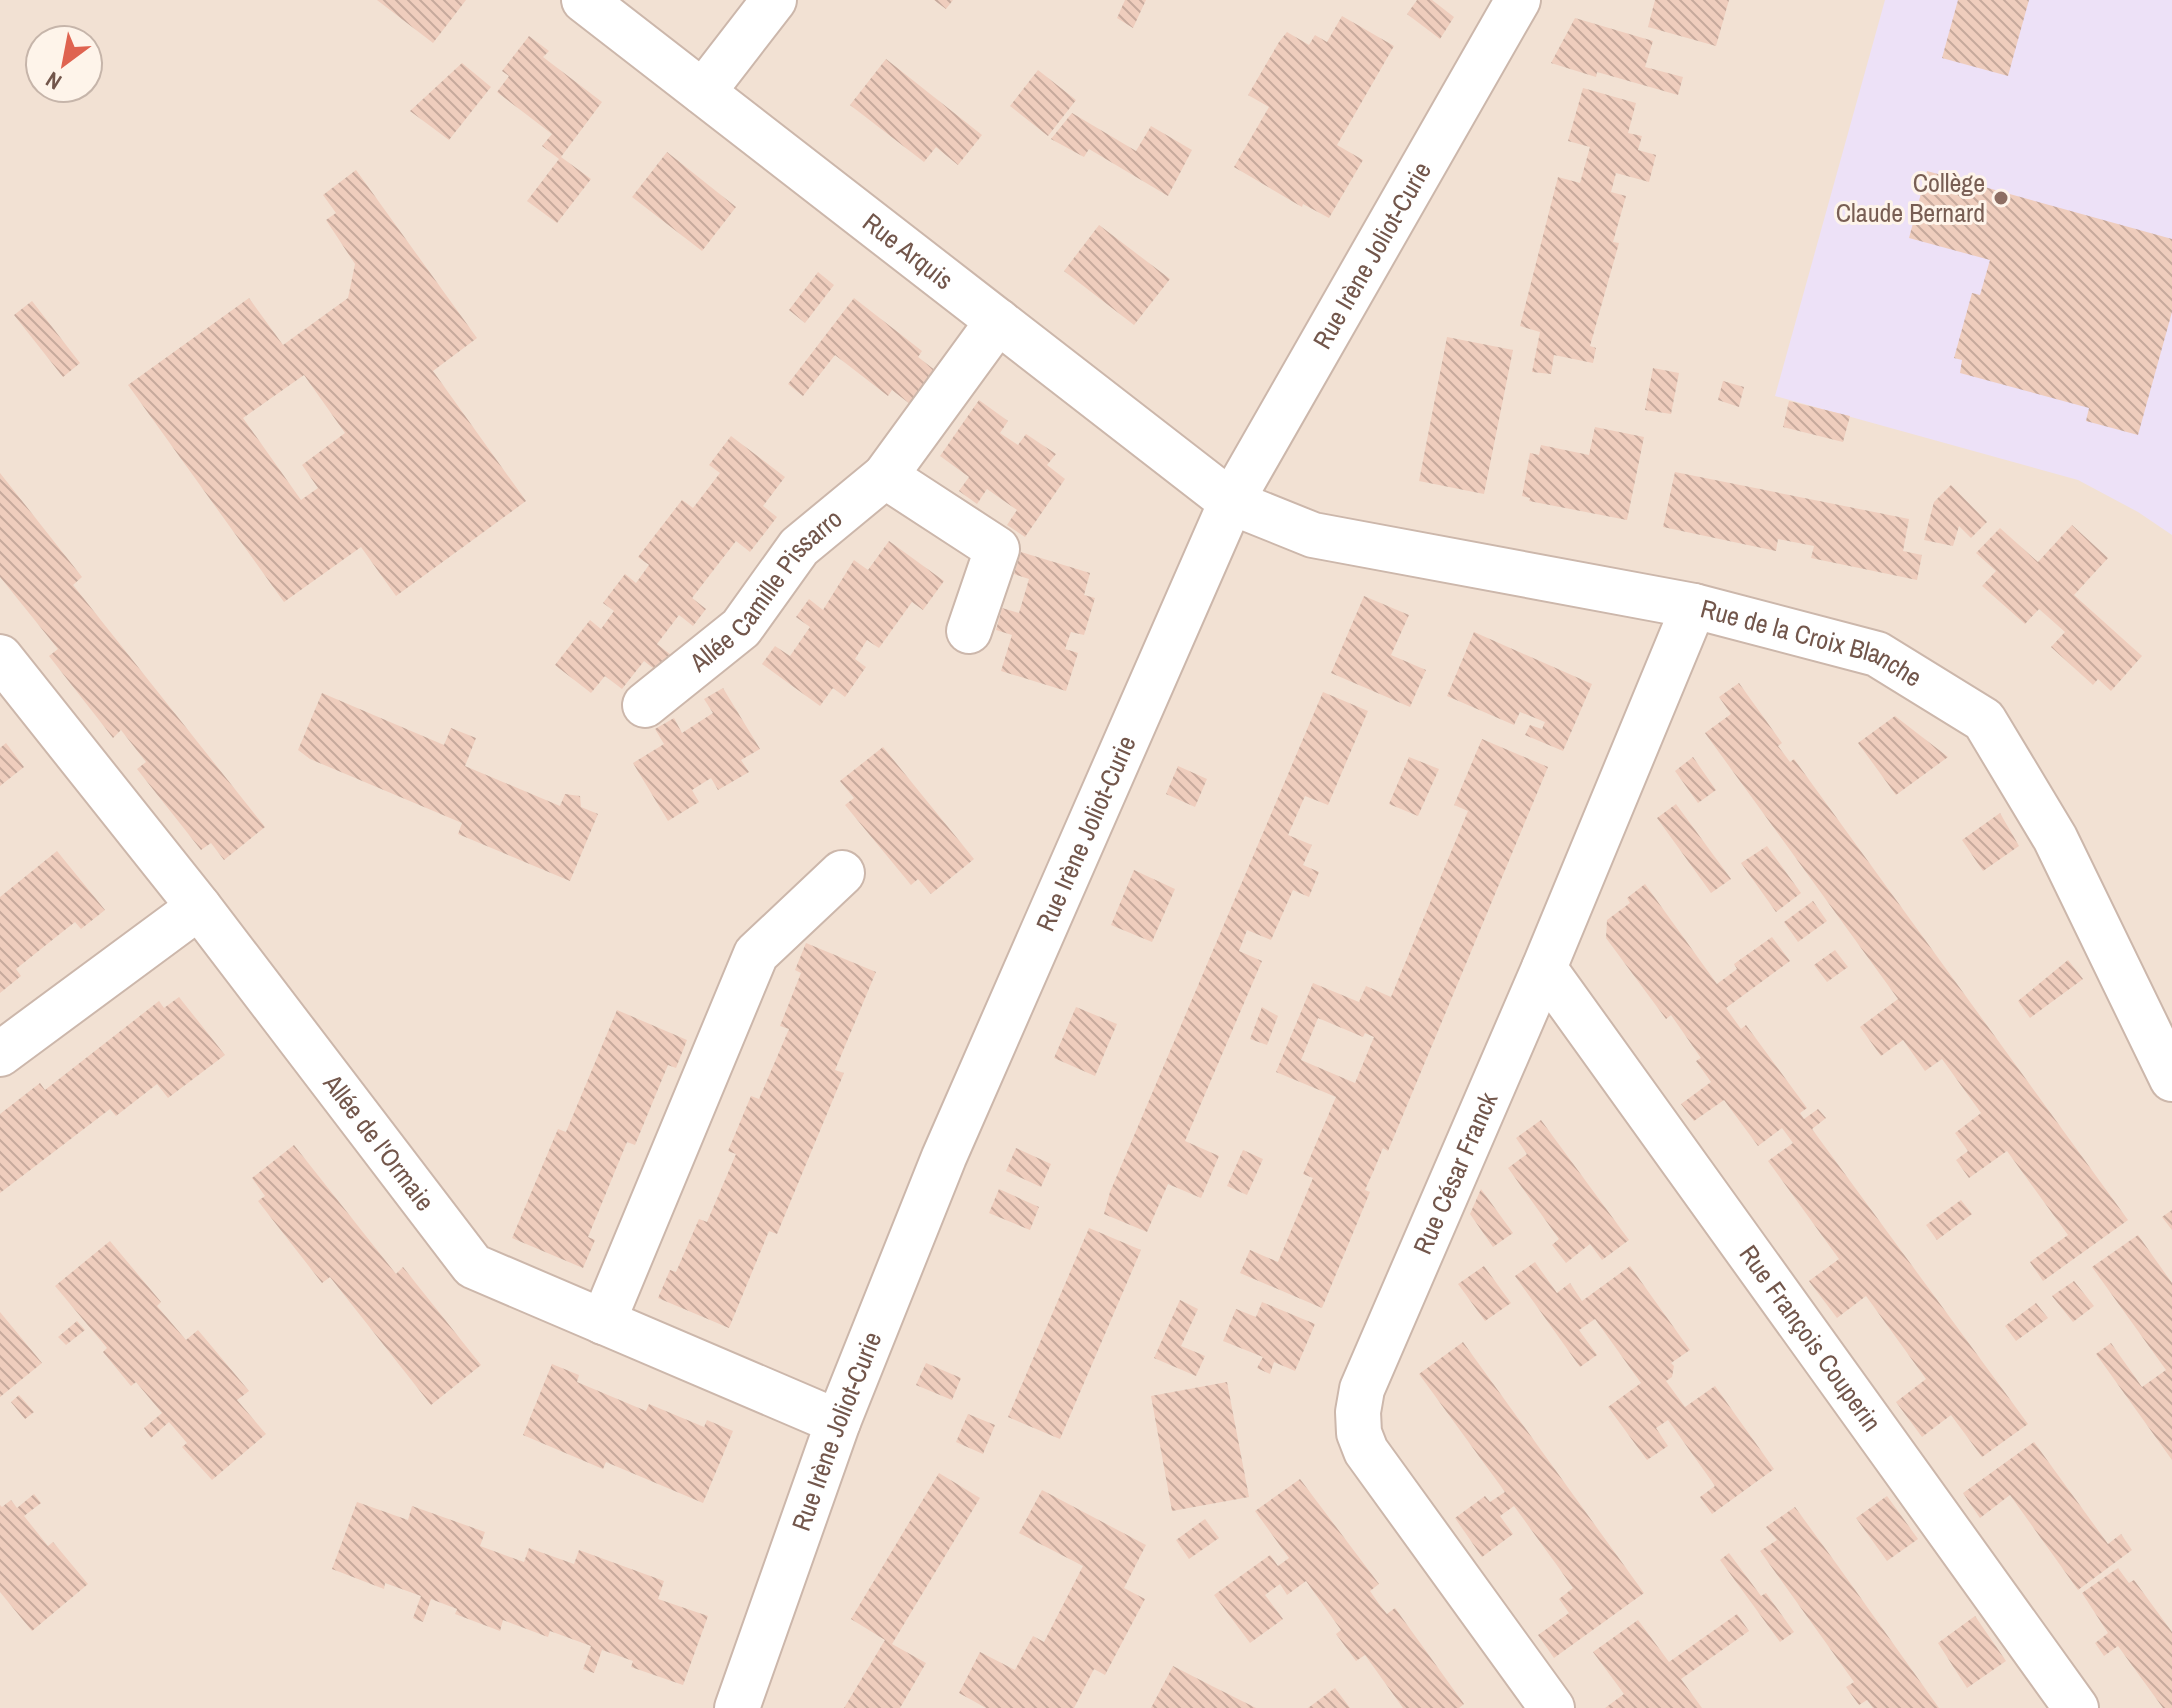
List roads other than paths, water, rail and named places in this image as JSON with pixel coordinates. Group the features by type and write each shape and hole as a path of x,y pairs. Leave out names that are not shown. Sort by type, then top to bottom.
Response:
{"street":[{"name":"Rue Arquis","path":"584,0 1231,502"},
{"path":"703,92 774,0"},
{"name":"Rue Irène Joliot-Curie","path":"737,1708 838,1422 944,1157 1231,502 1518,0"},
{"name":"Allée Camille Pissarro","path":"645,705 741,628 799,547 885,476 998,321"},
{"path":"885,476 997,549 969,631"},
{"name":"Rue de la Croix Blanche","path":"1231,502 1313,535 1694,606 1877,654 1984,720 2055,838 2172,1079"},
{"name":"Rue César Franck","path":"1552,1708 1366,1451 1359,1433 1358,1412 1381,1341 1544,968 1694,606"},
{"name":"Allée de l'Ormaie","path":"0,657 199,907 473,1266 838,1422"},
{"path":"603,1322 756,954 842,873"},
{"path":"0,1054 199,907"},
{"name":"Rue François Couperin","path":"1544,968 2076,1708"}],"place":[{"name":"Collège Claude Bernard","path":"2001,198"}]}
